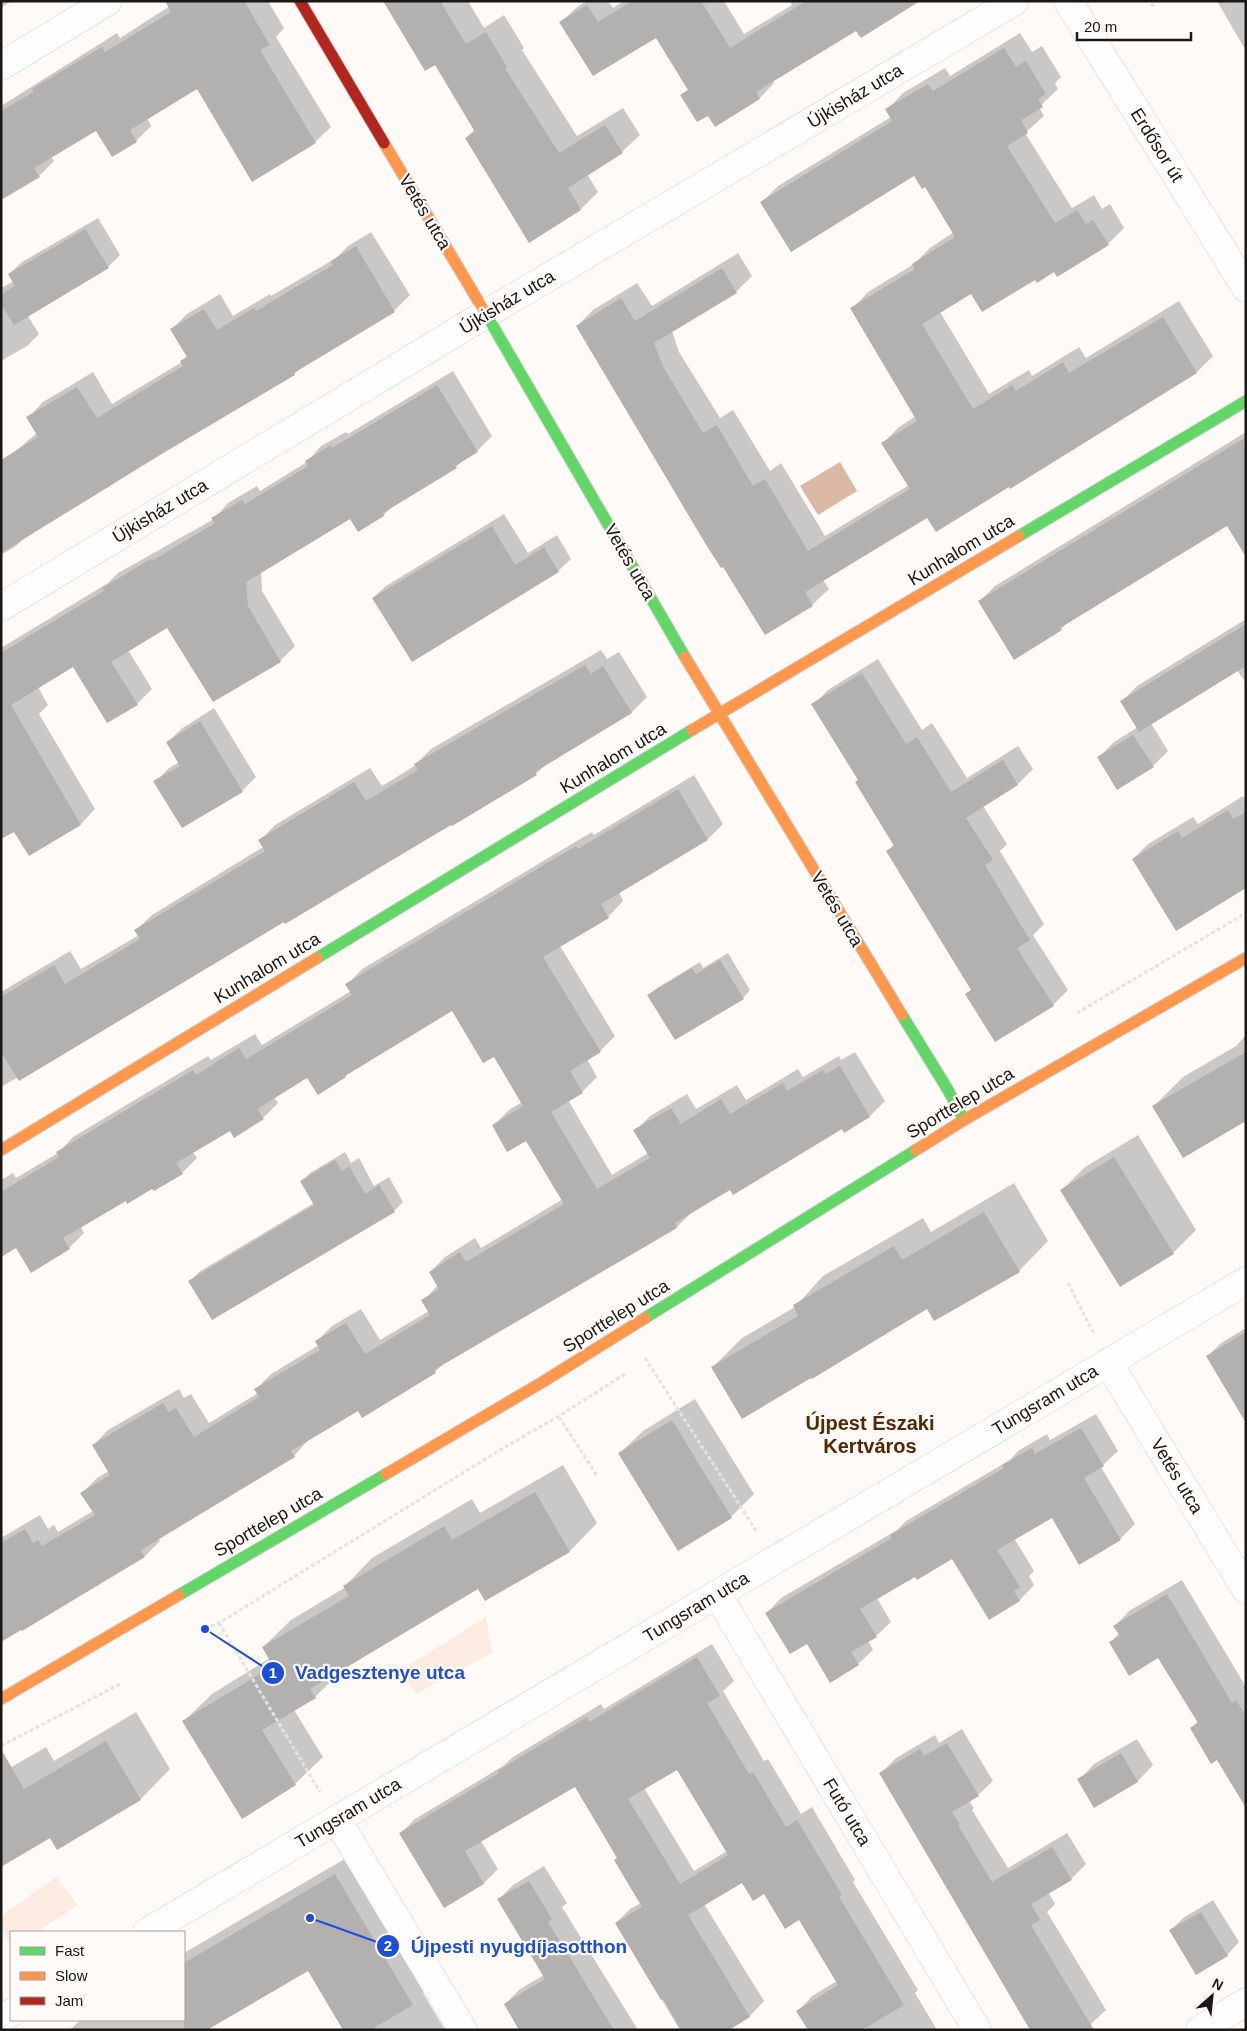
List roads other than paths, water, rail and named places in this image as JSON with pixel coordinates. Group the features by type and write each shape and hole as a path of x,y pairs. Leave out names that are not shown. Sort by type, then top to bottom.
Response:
{"street":[{"path":"1,66 108,1"},
{"name":"Vetés utca","path":"300,1 486,314 718,714 964,1120"},
{"name":"Újkisház utca","path":"1,607 486,314 1015,1"},
{"name":"Erdősor út","path":"1068,1 1246,288"},
{"name":"Kunhalom utca","path":"1,1150 718,714 1246,401"},
{"name":"Sporttelep utca","path":"1,1698 541,1383 964,1120 1246,958"},
{"name":"Tungsram utca","path":"148,1931 1246,1280"},
{"name":"Vetés utca","path":"1108,1362 1246,1590"},
{"name":"Futó utca","path":"716,1594 977,2030"},
{"path":"337,1820 463,2030"},
{"path":"1200,2030 1246,2002"}],"place":[{"name":"Vadgesztenye utca","path":"205,1629"},
{"name":"Újpesti nyugdíjasotthon","path":"310,1918"}],"district":[{"name":"Újpest Északi Kertváros","path":"870,1434"}]}
